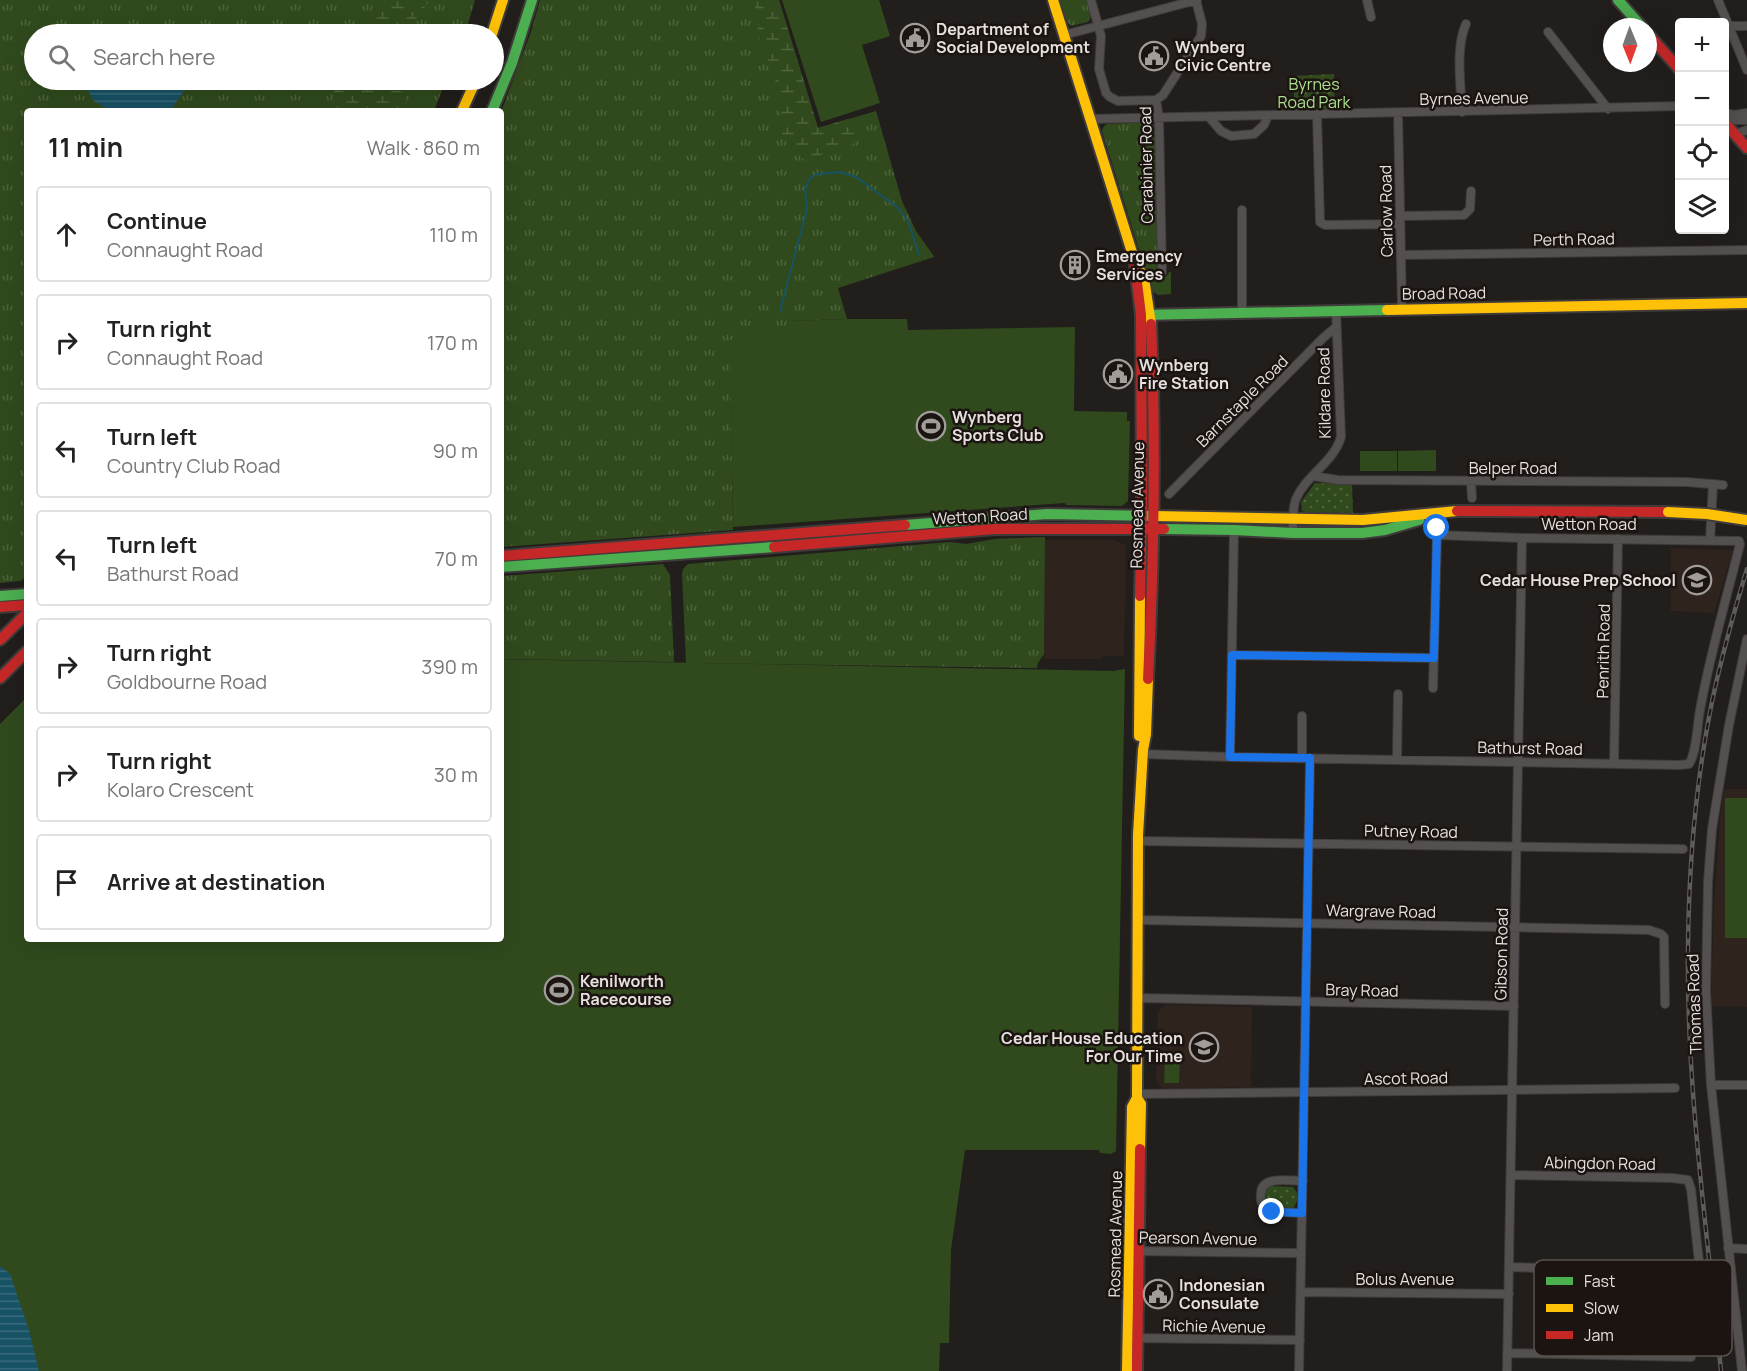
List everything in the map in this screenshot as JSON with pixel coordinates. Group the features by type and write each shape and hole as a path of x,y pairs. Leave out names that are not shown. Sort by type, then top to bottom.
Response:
{"main road":[{"path":"495,24 503,0"},
{"path":"504,82 531,0"},
{"name":"Rosmead Avenue","path":"1053,0 1135,262 1143,278 1154,388 1147,516 1146,735 1138,841 1137,1096 1141,1109 1133,1338 1137,1371"},
{"path":"1618,0 1634,18"},
{"path":"1657,44 1675,64"},
{"path":"463,108 471,90"},
{"path":"493,108 501,90"},
{"path":"1729,123 1747,148"},
{"name":"Broad Road","path":"1146,315 1747,303"},
{"name":"Wetton Road","path":"504,556 1034,515 1363,520 1442,511 1668,512 1700,513 1747,520"},
{"name":"Wetton Road","path":"504,567 995,529 1362,533 1386,530 1460,512"},
{"path":"0,596 24,594"},
{"path":"0,607 24,604"},
{"path":"0,640 24,616"},
{"path":"0,678 24,654"},
{"name":"Rosmead Avenue","path":"1127,1371 1133,1338"}],"street":[{"path":"1090,0 1101,36 1099,69 1108,95 1118,101 1156,100"},
{"path":"1064,35 1197,0"},
{"name":"Carabinier Road","path":"1162,272 1159,118 1156,100 1163,95 1201,36 1202,24 1197,0"},
{"path":"1367,0 1371,17"},
{"path":"1719,0 1726,18"},
{"path":"1462,112 1460,50 1466,24"},
{"path":"1747,26 1729,26 1747,70"},
{"path":"1548,32 1608,109"},
{"name":"Byrnes Avenue","path":"1090,119 1675,106"},
{"name":"Carlow Road","path":"1398,113 1402,309"},
{"path":"1729,116 1747,113"},
{"path":"1317,115 1320,222 1325,225 1464,215 1470,209 1471,191"},
{"path":"1209,117 1225,134 1248,136 1259,130 1268,116"},
{"path":"1729,118 1747,120"},
{"path":"1736,134 1747,130"},
{"path":"1242,210 1242,312"},
{"name":"Perth Road","path":"1401,255 1747,250"},
{"name":"Kildare Road","path":"1293,533 1294,505 1298,495 1334,453 1341,437 1336,310"},
{"name":"Barnstaple Road","path":"1169,494 1336,327"},
{"name":"Belper Road","path":"1313,476 1338,480 1687,482 1723,485"},
{"path":"1471,481 1472,498"},
{"path":"1710,540 1713,484"},
{"path":"1433,688 1437,535 1438,525 1444,515"},
{"path":"1428,518 1435,526 1437,535"},
{"path":"1230,757 1234,530"},
{"name":"Wetton Road","path":"1437,535 1736,540 1739,543"},
{"name":"Gibson Road","path":"1507,1371 1522,538"},
{"name":"Penrith Road","path":"1614,763 1618,539"},
{"name":"Bathurst Road","path":"1143,752 1230,757 1689,764 1716,634 1739,543"},
{"name":"Thomas Road","path":"1729,1260 1711,1085 1706,991 1708,903 1712,829 1729,725 1747,639"},
{"path":"1232,655 1434,658"},
{"path":"1397,760 1398,694"},
{"path":"1299,1371 1309,843 1302,716"},
{"name":"Putney Road","path":"1138,841 1683,849"},
{"name":"Wargrave Road","path":"1139,920 1649,930 1664,937 1665,1004"},
{"name":"Bray Road","path":"1138,998 1514,1006"},
{"path":"1711,1085 1747,1085"},
{"name":"Ascot Road","path":"1137,1096 1675,1088"},
{"name":"Abingdon Road","path":"1511,1175 1688,1180 1699,1260"},
{"path":"1302,1213 1267,1211 1262,1205 1261,1192 1269,1182 1276,1180 1303,1181"},
{"path":"1728,1248 1747,1249"},
{"name":"Pearson Avenue","path":"1135,1251 1301,1253"},
{"name":"Abingdon Road","path":"1509,1267 1534,1268"},
{"name":"Thomas Road","path":"1732,1283 1742,1371"},
{"name":"Bolus Avenue","path":"1301,1292 1509,1294"},
{"name":"Richie Avenue","path":"1133,1338 1300,1340"},
{"path":"1508,1353 1534,1354"},
{"path":"1645,1356 1691,1357"}],"shaded area":[{"path":"1045,540 1114,540 1126,545 1124,656 1103,656 1100,659 1044,659"},
{"name":"Cedar House Prep School","path":"1671,548 1733,550 1714,613 1671,611"},
{"path":"1724,789 1747,789 1747,1007 1711,1006 1714,903"},
{"name":"Cedar House Education For Our Time","path":"1165,1005 1252,1007 1251,1087 1163,1089 1156,1081 1158,1012"}],"green space":[{"path":"0,0 475,0 468,24 24,24 24,90 442,90 435,108 24,108 24,578 21,581 0,583"},
{"path":"381,0 430,0 412,24 369,24"},
{"path":"540,0 779,0 818,128 876,111 902,201 916,231 934,257 838,288 847,319 791,321 791,386 731,389 733,530 504,547 502,108 531,32"},
{"path":"751,0 779,0 818,128 848,119 855,130 854,143 841,150 803,159 790,148 782,135 782,120 775,78 758,35 758,13"},
{"path":"782,0 879,0 890,36 862,45 880,103 821,122"},
{"path":"1060,0 1087,0 1090,20 1071,26 1067,22"},
{"name":"Byrnes Road Park","path":"1334,74 1335,111 1294,112 1294,76"},
{"path":"334,90 392,90 404,92 407,104 405,108 335,108"},
{"path":"1151,122 1156,126 1159,259 1155,273 1163,277 1171,272 1171,294 1158,295 1152,291 1102,131 1107,124"},
{"name":"Wynberg Sports Club","path":"907,319 908,330 1075,327 1074,411 1127,412 1127,421 1130,421 1128,501 1122,506 1066,505 1065,503 733,527 730,340 787,331 790,321"},
{"path":"1436,450 1436,471 1398,471 1398,451"},
{"path":"1360,451 1397,451 1397,471 1360,471"},
{"path":"1315,483 1352,484 1353,513 1302,511 1301,502"},
{"path":"1045,537 1044,654 1037,668 686,663 682,574 688,564 950,542 966,544 995,539"},
{"path":"663,564 670,575 674,662 504,659 504,576"},
{"name":"Kenilworth Racecourse","path":"504,659 1113,671 1125,669 1116,1151 1111,1154 1100,1153 1099,1150 965,1150 951,1250 949,1343 940,1343 939,1371 0,1371 0,724 24,700 24,942 504,942"},
{"path":"1725,798 1747,798 1747,938 1725,938"},
{"path":"1165,1057 1180,1058 1179,1083 1164,1083"},
{"path":"1270,1186 1293,1187 1298,1197 1293,1208 1270,1207 1266,1201 1266,1190"}],"water":[{"path":"87,90 184,90 172,108 106,108 94,101"},
{"path":"0,1266 10,1274 29,1330 39,1371 0,1371"}],"waterway":[{"path":"780,311 807,209 805,189 810,178 817,174 840,172 856,177 897,207 908,221 919,255"}],"railway":[{"path":"1709,1260 1690,1052 1688,945 1692,845 1699,778 1710,712 1720,665 1747,569"},
{"path":"1719,1356 1721,1371"}],"traffic: fast":[{"path":"504,82 532,0"},
{"path":"1618,0 1634,18"},
{"path":"493,108 501,90"},
{"path":"1141,315 1387,310"},
{"path":"905,525 1047,514 1154,516"},
{"path":"1164,529 1362,533 1385,530 1419,520"},
{"path":"504,567 774,547"},
{"path":"0,596 24,594"}],"traffic: slow":[{"path":"495,24 503,0"},
{"path":"1053,0 1135,262 1144,278 1151,324"},
{"path":"463,108 471,90"},
{"path":"1387,310 1747,303"},
{"path":"1154,516 1363,520 1457,511"},
{"path":"1668,512 1707,514 1747,520"},
{"path":"1139,736 1140,596"},
{"path":"1140,1149 1141,1104 1137,1098 1138,835 1148,679"},
{"path":"1127,1371 1132,1107 1137,1098"}],"traffic: jam":[{"path":"1657,44 1675,64"},
{"path":"1728,126 1747,148"},
{"path":"1135,266 1141,315 1140,596"},
{"path":"1148,679 1154,502 1151,324"},
{"path":"1457,511 1668,512"},
{"path":"504,556 905,525"},
{"path":"774,547 995,529 1164,529"},
{"path":"0,607 24,605"},
{"path":"0,640 24,616"},
{"path":"0,678 24,654"},
{"path":"1137,1371 1140,1149"}],"place":[{"name":"Department of Social Development","path":"915,38"},
{"name":"Wynberg Civic Centre","path":"1154,56"},
{"name":"Emergency Services","path":"1075,265"},
{"name":"Wynberg Fire Station","path":"1118,374"},
{"name":"Wynberg Sports Club","path":"931,426"},
{"name":"Cedar House Prep School","path":"1697,580"},
{"name":"Kenilworth Racecourse","path":"559,990"},
{"name":"Cedar House Education For Our Time","path":"1204,1047"},
{"name":"Indonesian Consulate","path":"1158,1294"}],"route":[{"path":"1272,1212 1302,1213 1310,758 1230,757 1232,655 1434,658 1437,528"}]}
